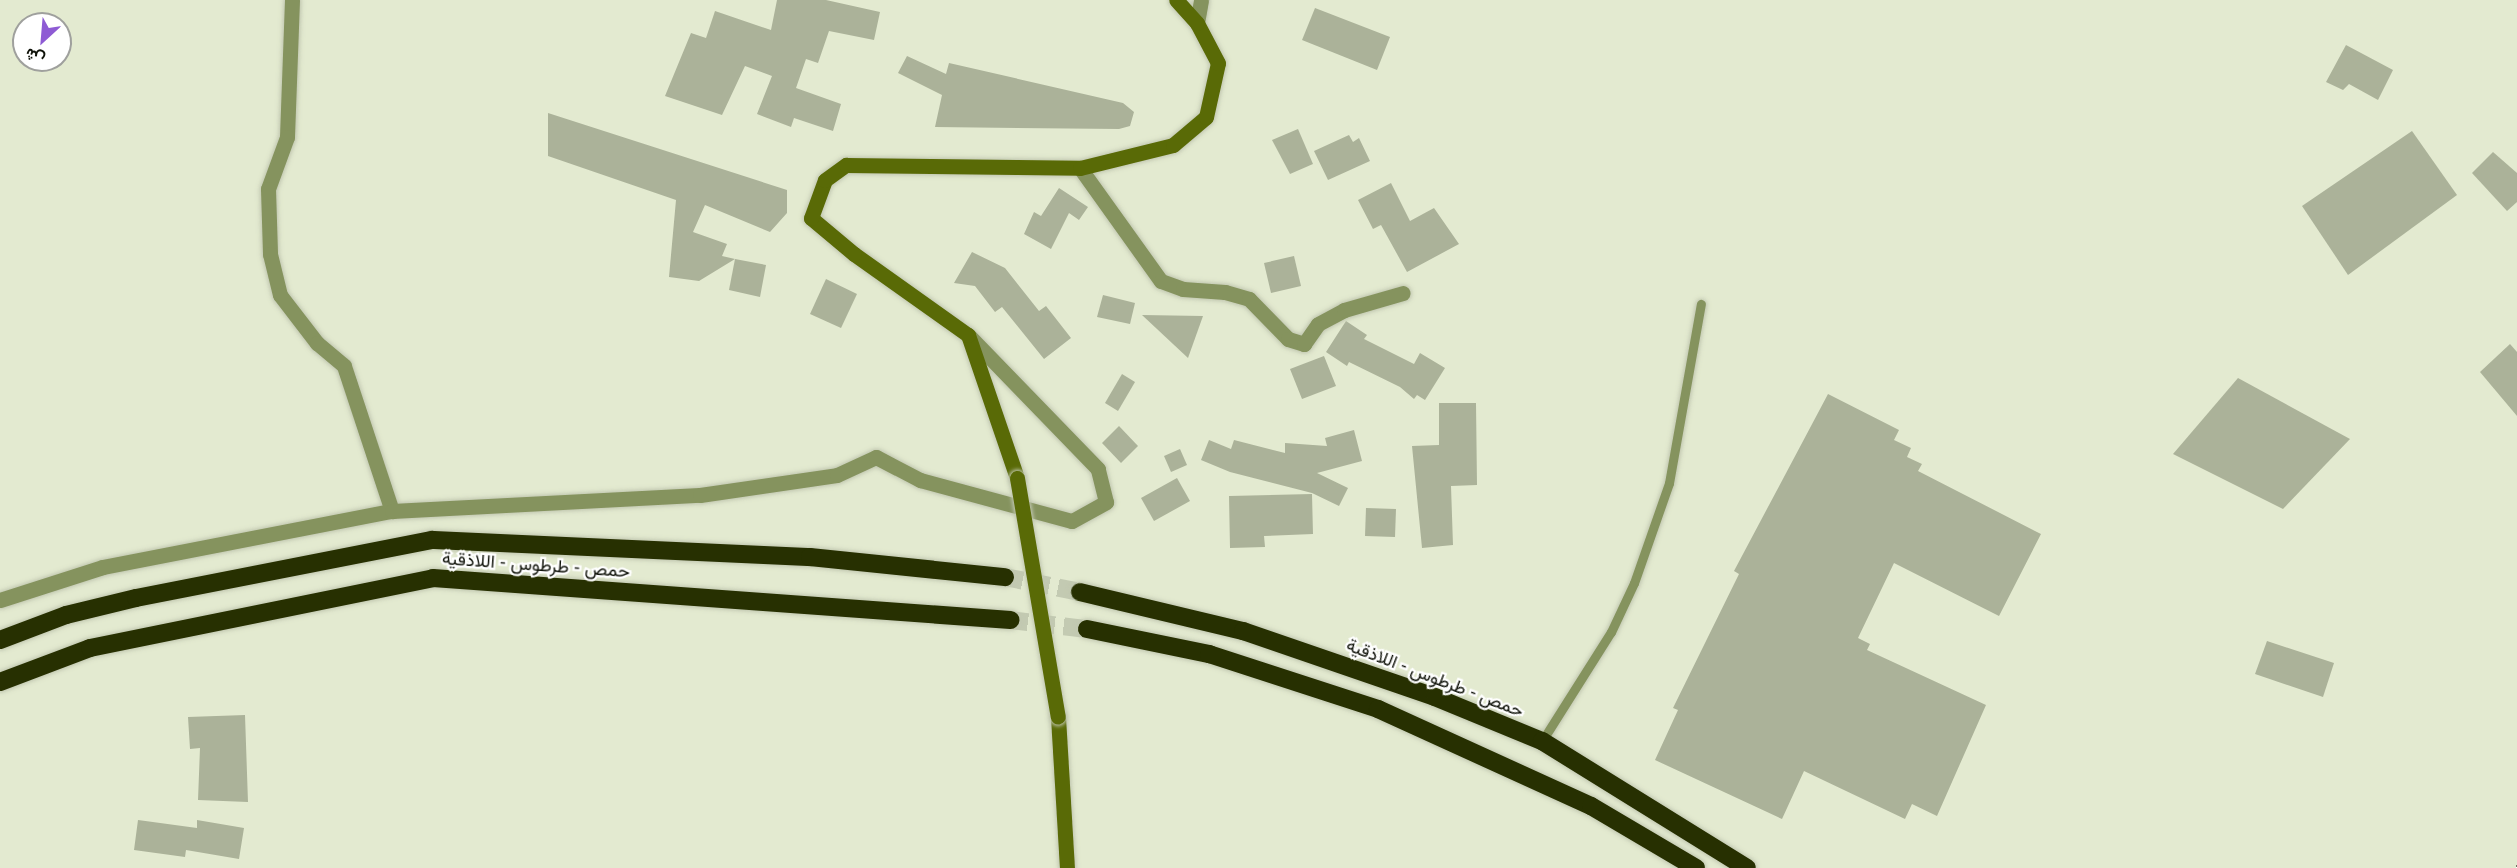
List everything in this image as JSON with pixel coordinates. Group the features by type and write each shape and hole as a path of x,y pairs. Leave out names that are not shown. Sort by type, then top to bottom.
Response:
{"highway":[{"name":"حمص - طرطوس - اللاذقية","path":"0,640 66,615 136,598 432,540 810,557 1005,577"},
{"name":"حمص - طرطوس - اللاذقية","path":"0,682 90,648 433,578 1010,620"},
{"name":"حمص - طرطوس - اللاذقية","path":"1080,592 1243,631 1435,697 1542,741 1746,868"},
{"path":"1087,629 1209,654 1377,709 1591,806 1696,868"}],"main road":[{"path":"1067,868 1058,717 1017,478 968,335 854,254 811,218 825,180 846,165 1080,168 1173,145 1206,117 1218,63 1197,23 1176,0"}],"street":[{"path":"292,0 287,138 268,189 270,254 280,295 317,343 344,366 392,511"},
{"path":"1197,23 1201,0"},
{"path":"1080,168 1161,281 1183,289 1226,292 1249,299 1288,339 1304,344 1318,324 1344,310 1403,293"},
{"path":"0,600 103,567 392,511 700,495 837,475 876,457 920,480 1072,521 1106,502 1098,469 968,335"}],"lane":[{"path":"1542,741 1611,632 1638,572 1669,483 1701,304"}],"building":[{"path":"777,0 826,0 880,12 874,40 829,31 818,63 806,59 796,88 841,104 833,131 794,118 791,127 757,114 772,76 745,66 722,115 665,96 691,33 706,38 715,11 771,30"},
{"path":"1315,8 1390,37 1377,70 1302,40"},
{"path":"2346,45 2393,70 2378,100 2349,84 2343,90 2326,82"},
{"path":"907,56 946,74 949,63 1123,103 1134,112 1130,126 1119,129 935,127 942,95 898,73"},
{"path":"548,113 787,190 787,213 770,232 705,205 693,232 727,244 722,256 735,259 699,281 669,277 676,200 548,156"},
{"path":"1298,129 1313,164 1290,174 1272,140"},
{"path":"2412,131 2457,195 2348,275 2302,206"},
{"path":"1349,135 1353,142 1359,138 1370,161 1328,180 1314,151"},
{"path":"2493,152 2517,173 2517,202 2507,211 2472,173"},
{"path":"1391,183 1410,221 1434,208 1459,244 1407,272 1381,225 1373,229 1358,200"},
{"path":"1059,188 1088,207 1079,220 1069,213 1051,249 1024,234 1034,212 1041,216"},
{"path":"972,252 1005,268 1039,311 1046,306 1071,338 1044,359 1002,307 995,312 975,286 954,283"},
{"path":"1294,256 1301,286 1271,293 1264,263"},
{"path":"735,259 766,265 760,297 729,290"},
{"path":"826,279 857,294 841,328 810,314"},
{"path":"1103,295 1135,303 1130,324 1097,317"},
{"path":"1142,315 1203,316 1188,358"},
{"path":"1346,321 1367,335 1364,339 1414,364 1420,353 1445,368 1425,400 1417,395 1414,399 1400,387 1349,362 1347,366 1326,352"},
{"path":"2510,344 2517,352 2517,416 2480,372"},
{"path":"1324,356 1336,386 1302,399 1290,369"},
{"path":"1122,374 1135,382 1118,411 1105,403"},
{"path":"2238,378 2350,439 2283,509 2173,454"},
{"path":"1828,394 1899,430 1894,440 1911,448 1907,457 1922,464 1918,471 2041,534 1999,616 1894,563 1858,638 1870,644 1867,650 1986,705 1937,816 1912,804 1905,819 1804,771 1782,819 1655,760 1678,710 1673,708 1739,574 1734,571"},
{"path":"1439,403 1476,403 1477,485 1451,486 1453,545 1422,548 1412,446 1439,445"},
{"path":"1119,426 1138,446 1121,463 1102,443"},
{"path":"1354,430 1362,461 1317,473 1348,488 1339,506 1312,493 1230,472 1201,460 1209,440 1231,449 1234,440 1285,453 1285,443 1327,446 1325,438"},
{"path":"1180,449 1187,465 1171,472 1164,456"},
{"path":"1177,478 1190,501 1154,521 1141,498"},
{"path":"1312,494 1313,534 1264,536 1265,547 1230,548 1229,496"},
{"path":"1366,508 1396,509 1395,537 1365,536"},
{"path":"2267,641 2334,663 2323,697 2255,674"},
{"path":"245,715 248,802 198,800 200,748 190,749 188,717"},
{"path":"138,820 197,828 197,820 244,828 239,859 186,850 185,857 134,850"}],"tunnel":[{"path":"1005,577 1080,592"},
{"path":"1010,620 1087,629"}]}
